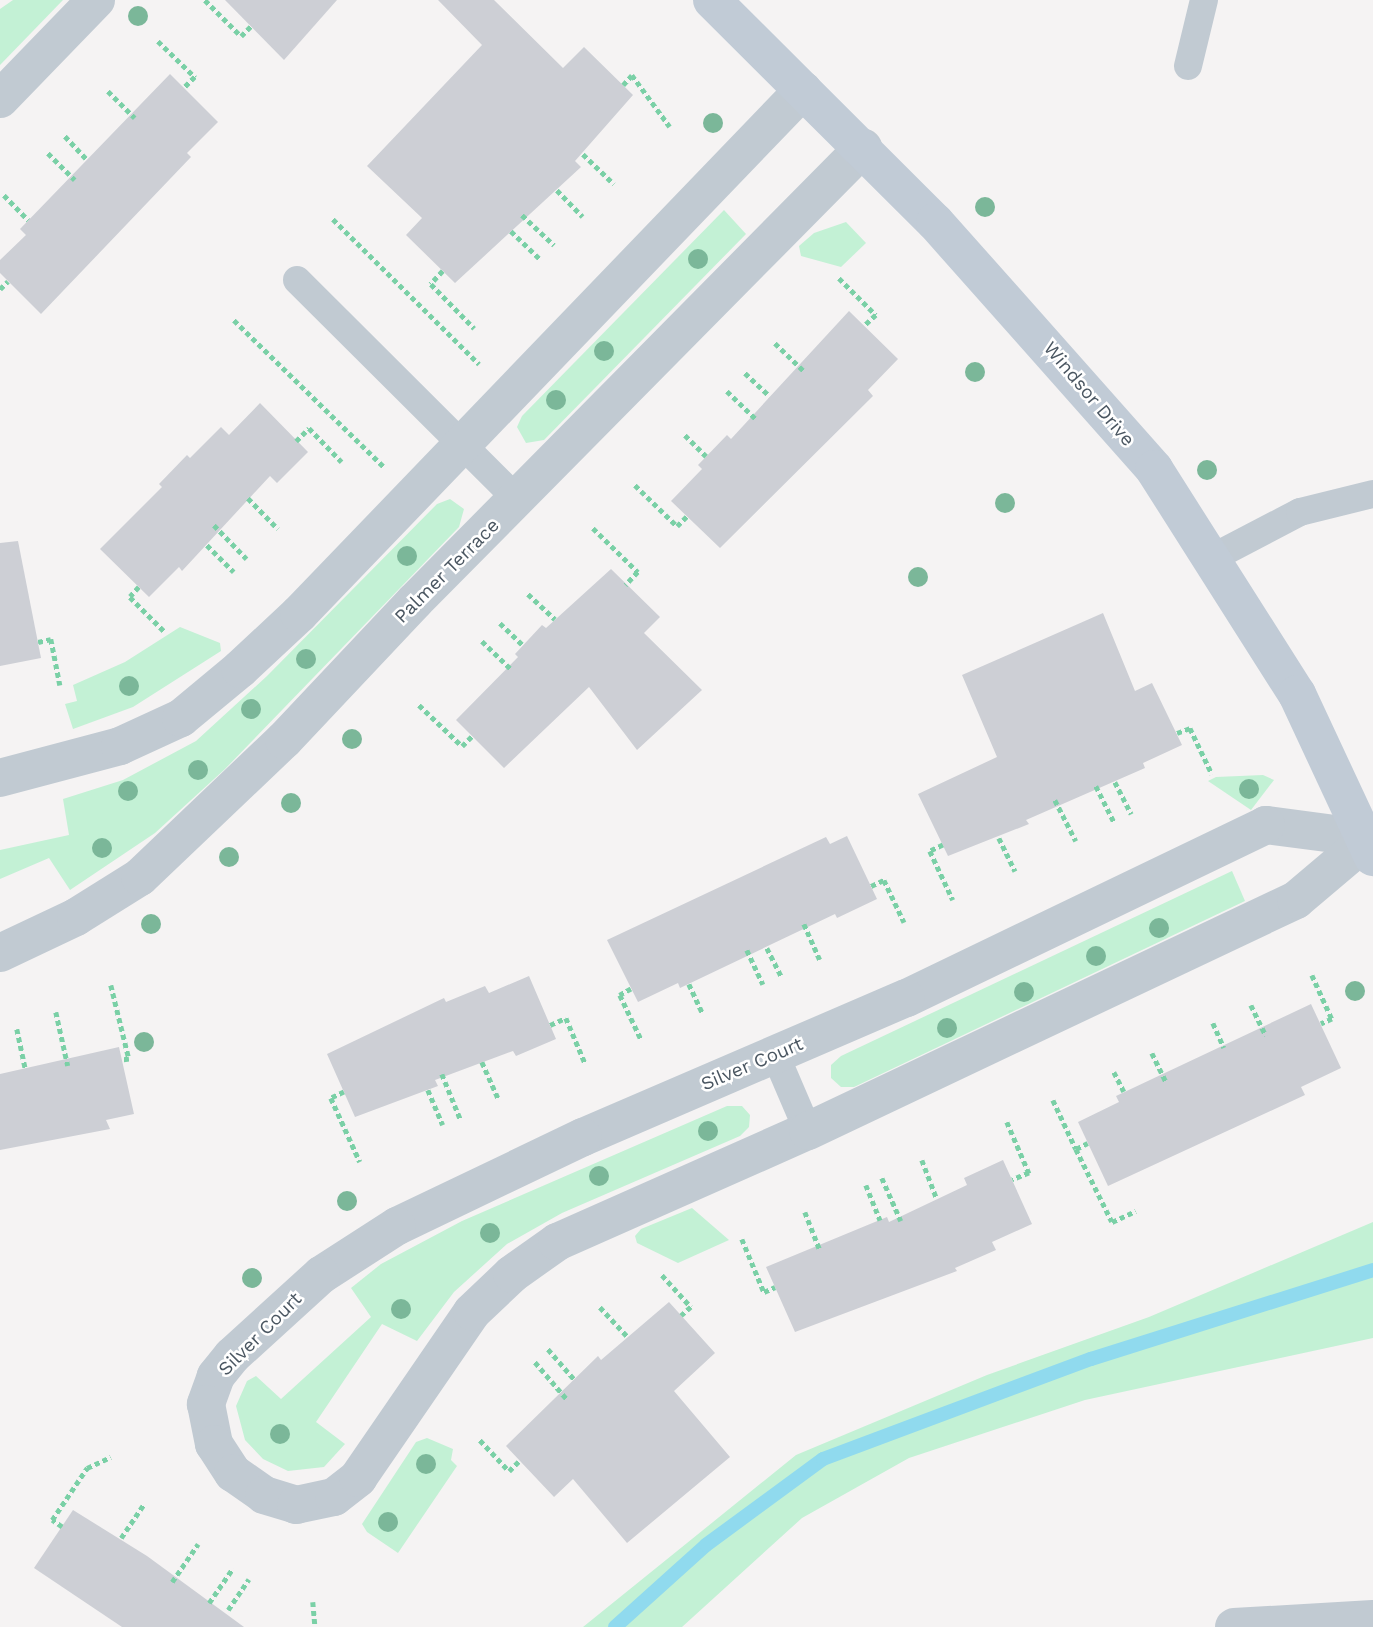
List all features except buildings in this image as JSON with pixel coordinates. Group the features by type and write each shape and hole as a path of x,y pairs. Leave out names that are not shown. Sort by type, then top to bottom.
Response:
{"street":[{"path":"0,99 96,0"},
{"name":"Windsor Drive","path":"712,0 863,148 1037,333 1154,469 1297,694 1370,843"},
{"path":"0,778 120,746 181,719 299,614 803,90"},
{"name":"Palmer Terrace","path":"0,953 76,917 140,877 284,740 863,148"},
{"name":"Silver Court","path":"1266,825 1370,843 1296,900 808,1132 606,1218 557,1242 512,1274 472,1312 358,1478 334,1497 296,1505 264,1495 233,1473 214,1444 206,1404 216,1376 250,1338 357,1248 583,1137 906,998 1266,825"},
{"path":"1234,1627 1373,1619"}],"lane":[{"path":"1188,66 1204,0"},
{"path":"298,280 518,500"},
{"path":"1212,558 1300,512 1373,494"},
{"path":"775,1054 808,1132"}],"path":[{"path":"205,0 241,36 251,26"},
{"path":"158,41 195,78 184,88"},
{"path":"623,85 632,75 670,127"},
{"path":"108,91 135,118"},
{"path":"65,136 88,160"},
{"path":"48,153 75,180"},
{"path":"583,154 614,184"},
{"path":"557,191 583,217"},
{"path":"4,195 28,220"},
{"path":"522,215 554,246"},
{"path":"333,219 486,370"},
{"path":"512,231 540,259"},
{"path":"443,271 431,284 474,328"},
{"path":"839,278 876,315 864,326"},
{"path":"0,289 8,281"},
{"path":"234,320 387,470"},
{"path":"775,343 804,371"},
{"path":"745,373 770,396"},
{"path":"727,391 756,419"},
{"path":"296,441 309,428 342,462"},
{"path":"685,435 706,456"},
{"path":"635,485 677,526 687,516"},
{"path":"248,498 278,529"},
{"path":"214,526 247,559"},
{"path":"593,528 638,572 626,584"},
{"path":"207,545 234,572"},
{"path":"139,587 130,597 164,631"},
{"path":"528,594 555,619"},
{"path":"500,623 523,645"},
{"path":"38,642 51,639 60,685"},
{"path":"482,641 511,669"},
{"path":"419,705 462,746 472,736"},
{"path":"1177,733 1189,728 1212,774"},
{"path":"1115,782 1131,814"},
{"path":"1096,786 1114,822"},
{"path":"1055,800 1076,841"},
{"path":"999,838 1015,870"},
{"path":"943,845 930,852 953,900"},
{"path":"871,886 884,880 904,922"},
{"path":"803,924 820,960"},
{"path":"767,948 782,977"},
{"path":"747,950 763,985"},
{"path":"1312,975 1332,1019 1321,1024"},
{"path":"689,984 702,1012"},
{"path":"111,985 129,1059 122,1060"},
{"path":"631,989 620,995 640,1039"},
{"path":"1251,1005 1266,1036"},
{"path":"56,1012 68,1066"},
{"path":"551,1025 566,1018 585,1063"},
{"path":"1213,1023 1224,1048"},
{"path":"16,1029 25,1069"},
{"path":"1152,1053 1166,1082"},
{"path":"482,1062 499,1100"},
{"path":"1114,1072 1124,1092"},
{"path":"442,1074 460,1118"},
{"path":"428,1090 443,1125"},
{"path":"344,1092 331,1098 360,1162"},
{"path":"1053,1100 1112,1222 1136,1211"},
{"path":"1007,1122 1029,1173 1012,1180"},
{"path":"1076,1149 1088,1143"},
{"path":"922,1160 937,1199"},
{"path":"882,1178 901,1221"},
{"path":"866,1185 880,1220"},
{"path":"805,1212 820,1250"},
{"path":"742,1240 764,1292 775,1287"},
{"path":"662,1275 691,1307 681,1316"},
{"path":"600,1307 627,1336"},
{"path":"548,1349 574,1379"},
{"path":"535,1362 566,1398"},
{"path":"480,1440 509,1471 519,1461"},
{"path":"62,1527 52,1520 87,1468 111,1457"},
{"path":"121,1538 143,1505"},
{"path":"172,1583 198,1544"},
{"path":"209,1603 233,1568"},
{"path":"228,1610 249,1579"},
{"path":"313,1602 314,1627"}],"green space":[{"path":"13,0 63,0 0,65 0,9"},
{"path":"724,210 746,234 544,440 526,443 517,427 522,416"},
{"path":"846,222 866,243 841,267 801,256 799,246 814,233"},
{"path":"450,499 464,509 459,527 225,769 155,833 70,890 49,858 0,879 0,850 69,835 63,799 123,780 196,741 267,676 437,504"},
{"path":"180,627 220,643 221,651 133,707 73,729 65,704 77,701 73,685 125,662"},
{"path":"1263,775 1274,780 1251,810 1208,781 1216,777"},
{"path":"1232,871 1245,901 854,1087 841,1087 831,1078 831,1065 841,1056"},
{"path":"727,1106 742,1106 750,1115 749,1127 740,1136 562,1213 507,1244 454,1292 417,1341 382,1324 316,1422 345,1444 324,1467 288,1471 263,1459 245,1440 236,1406 247,1381 256,1376 281,1399 371,1317 351,1288 381,1264 462,1221"},
{"path":"692,1208 729,1240 678,1263 637,1243 635,1236 641,1229"},
{"path":"1373,1222 1373,1338 1085,1400 909,1458 802,1518 682,1627 583,1627 796,1455 987,1375 1149,1317"},
{"path":"427,1438 453,1449 451,1460 457,1466 398,1553 367,1532 362,1524 416,1442"}],"waterway":[{"path":"615,1627 706,1545 823,1459 1091,1359 1373,1270"}]}
